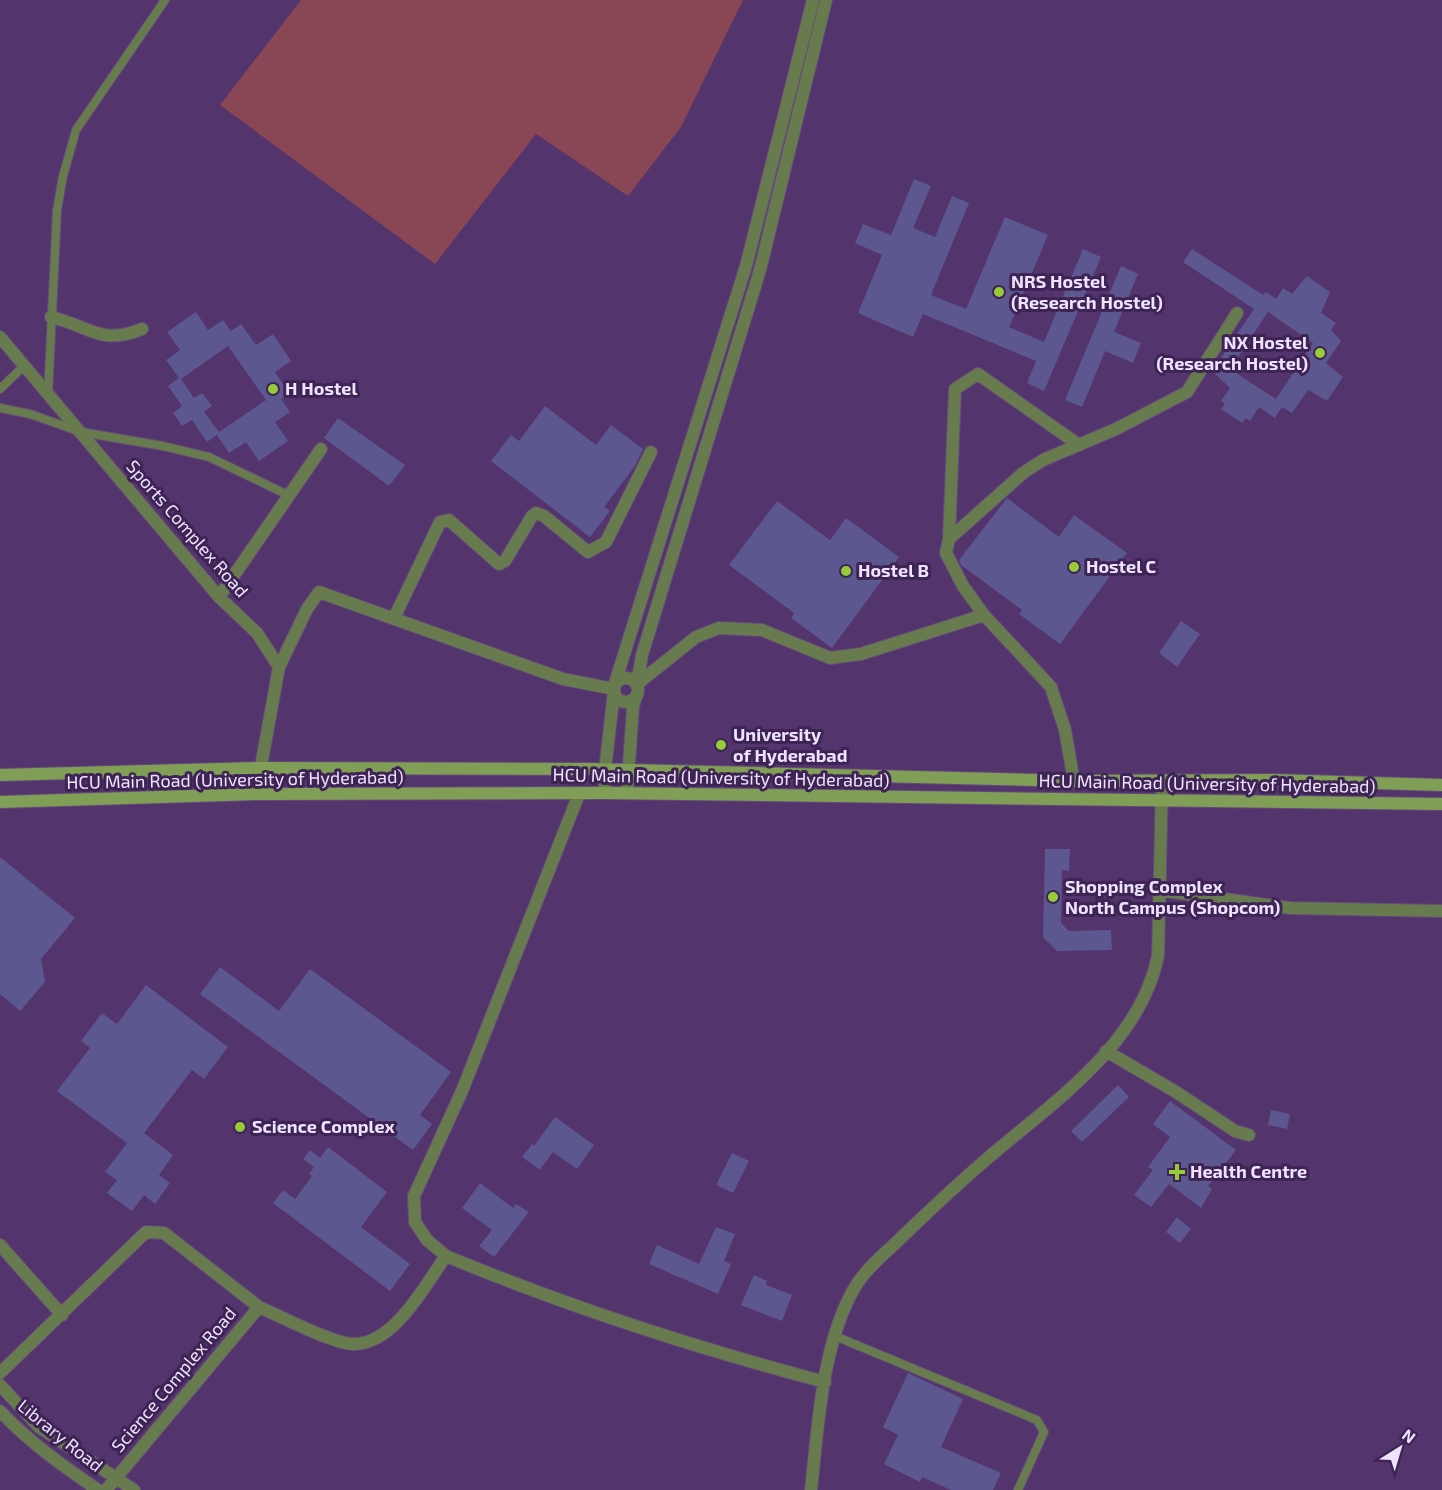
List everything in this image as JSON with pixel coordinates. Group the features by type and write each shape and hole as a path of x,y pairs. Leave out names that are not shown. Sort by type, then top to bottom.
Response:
{"street":[{"path":"605,793 605,770 614,688 746,266 813,0"},
{"path":"627,793 633,707 652,622 760,270 826,0"},
{"path":"746,266 760,270"},
{"path":"949,539 1023,473 1043,460 1116,429 1187,392 1237,313"},
{"path":"51,317 72,322 109,338 142,329"},
{"name":"Sports Complex Road","path":"0,337 219,597 257,633 279,667"},
{"path":"1074,781 1065,730 1051,687 984,615 963,586 946,552 949,539 955,389 978,374 1078,445"},
{"path":"219,597 321,449"},
{"path":"394,618 440,522 449,520 499,564 505,561 536,513 544,516 588,552 606,542 651,452"},
{"path":"256,794 279,667 299,631 307,609 318,592 563,679 614,688 627,678 637,690"},
{"path":"614,688 617,698 623,702 631,701 637,690 696,637 719,628 762,630 830,658 861,654 984,615"},
{"name":"HCU Main Road (University of Hyderabad)","path":"0,775 260,768 627,770 1074,781 1274,780 1442,785"},
{"path":"811,1490 825,1382 834,1336 841,1314 856,1284 934,1206 990,1156 1037,1119 1106,1051 1136,1013 1153,978 1158,956 1162,781"},
{"name":"HCU Main Road (University of Hyderabad)","path":"0,802 256,794 627,793 1442,804"},
{"path":"579,794 462,1091 431,1154 414,1196 415,1222 427,1240 446,1256 537,1293 747,1362 825,1382"},
{"path":"1158,890 1290,908 1442,911"},
{"path":"1106,1051 1235,1131 1250,1135"},
{"name":"Science Complex Road","path":"0,1373 146,1232 164,1233 259,1307 106,1490"},
{"path":"0,1245 62,1315"},
{"path":"259,1307 335,1340 354,1345 368,1342 394,1328 446,1256"},
{"path":"0,1385 21,1410 53,1438 134,1490"},
{"name":"Library Road","path":"0,1411 46,1452 98,1490"}],"lane":[{"path":"48,396 57,210 63,176 76,130 165,0"},
{"path":"0,389 25,365"},
{"path":"0,408 30,414 81,432 163,446 209,457 290,496"},
{"path":"834,1336 1037,1420 1044,1432 1018,1490"}],"shaded area":[{"name":"University of Hyderabad","path":"0,0 1442,0 1442,1490 0,1490"},
{"path":"301,0 743,0 681,127 628,196 536,134 435,264 220,105"}],"building":[{"name":"NRS Hostel (Research Hostel)","path":"914,179 931,186 913,228 935,237 952,196 969,203 931,295 966,309 1005,217 1048,235 1009,327 1044,342 1083,249 1101,257 1044,391 1027,383 1036,361 923,314 913,337 858,313 882,255 855,243 863,224 891,235"},
{"name":"NX Hostel (Research Hostel)","path":"1192,249 1263,295 1266,292 1276,299 1283,288 1292,294 1307,276 1330,292 1321,313 1336,323 1331,330 1341,341 1326,363 1343,377 1327,401 1308,390 1292,413 1282,407 1275,418 1259,407 1250,421 1246,418 1242,423 1221,409 1225,404 1221,401 1230,388 1212,371 1254,309 1183,262","holes":["1268,312 1313,343 1276,399 1230,369"]},
{"path":"1121,266 1138,274 1114,332 1141,343 1133,363 1105,351 1082,407 1065,400"},
{"name":"H Hostel","path":"196,312 208,330 223,320 231,331 241,324 256,345 273,334 291,361 275,372 289,393 281,399 290,412 275,422 288,441 259,461 246,442 229,453 217,435 207,442 192,420 182,426 173,413 182,406 168,386 179,378 166,360 180,350 167,332","holes":["228,346 266,400 219,432 204,412 212,406 202,393 194,398 181,379"]},
{"path":"545,406 596,445 611,425 643,449 635,466 604,507 610,511 590,537 491,461 511,435 519,441"},
{"path":"338,418 405,465 389,486 324,438"},
{"name":"Hostel C","path":"1007,498 1059,537 1074,515 1127,553 1060,644 1019,614 1022,610 961,565 959,560"},
{"name":"Hostel B","path":"777,501 830,540 846,518 899,557 832,648 791,618 794,613 729,565"},
{"path":"1181,621 1200,634 1177,667 1159,653"},
{"name":"Shopping Complex North Campus (Shopcom)","path":"1045,849 1070,849 1069,871 1062,870 1061,923 1069,931 1111,930 1112,950 1057,951 1043,937"},
{"path":"0,857 75,918 41,959 45,982 20,1011 0,994"},
{"path":"220,967 279,1011 310,969 451,1072 420,1115 432,1124 413,1150 200,994"},
{"path":"146,985 228,1047 204,1079 192,1070 144,1133 173,1155 159,1175 170,1183 155,1204 144,1195 132,1211 107,1193 117,1180 105,1172 127,1143 57,1091 90,1048 81,1041 102,1013 117,1024"},
{"path":"1118,1085 1129,1097 1082,1142 1071,1131"},
{"name":"Health Centre","path":"1170,1101 1236,1150 1208,1186 1212,1189 1201,1208 1169,1184 1151,1207 1134,1195 1153,1170 1148,1167 1170,1137 1153,1124"},
{"path":"1271,1110 1290,1114 1287,1129 1268,1125"},
{"path":"555,1117 594,1145 577,1169 553,1152 540,1170 522,1157 532,1144 534,1146"},
{"path":"328,1147 387,1192 361,1227 410,1264 390,1291 273,1203 283,1190 295,1199 312,1176 309,1174 314,1167 303,1159 310,1150 320,1158"},
{"path":"732,1153 749,1161 733,1193 716,1185"},
{"path":"480,1183 513,1208 516,1204 529,1212 494,1257 479,1246 492,1230 462,1208"},
{"path":"1177,1217 1191,1229 1180,1243 1166,1232"},
{"path":"716,1227 735,1234 724,1261 731,1264 718,1294 649,1264 657,1245 699,1264"},
{"path":"754,1275 767,1281 766,1285 792,1295 782,1321 741,1305"},
{"path":"908,1373 963,1399 941,1447 1001,1473 993,1490 951,1490 922,1477 920,1482 884,1464 898,1435 883,1427"}],"place":[{"name":"NRS Hostel (Research Hostel)","path":"999,292"},
{"name":"NX Hostel (Research Hostel)","path":"1320,353"},
{"name":"H Hostel","path":"273,389"},
{"name":"Hostel C","path":"1074,567"},
{"name":"Hostel B","path":"846,571"},
{"name":"University of Hyderabad","path":"721,745"},
{"name":"Shopping Complex North Campus (Shopcom)","path":"1053,897"},
{"name":"Science Complex","path":"240,1127"},
{"name":"Health Centre","path":"1177,1172"}]}
